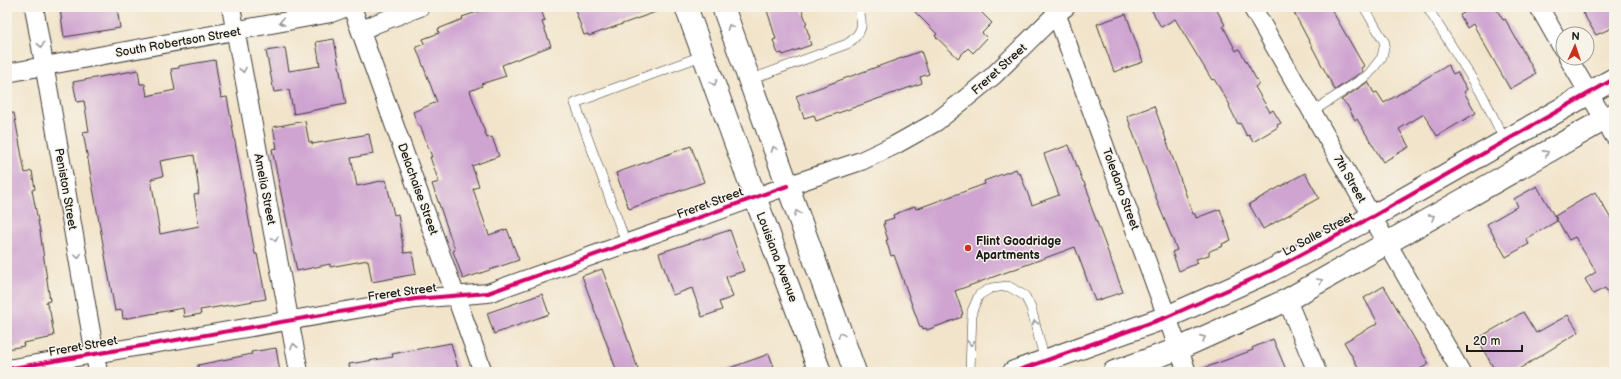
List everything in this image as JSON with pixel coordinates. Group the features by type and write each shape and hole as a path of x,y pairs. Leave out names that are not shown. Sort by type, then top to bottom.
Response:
{"street":[{"name":"Peniston Street","path":"34,7 98,372"},
{"name":"Amelia Street","path":"231,7 299,372"},
{"name":"South Robertson Street","path":"7,73 331,13 347,7"},
{"name":"Delachaise Street","path":"352,7 483,372"},
{"path":"361,31 375,24 420,7"},
{"name":"Louisiana Avenue","path":"686,7 820,372"},
{"path":"722,7 855,372"},
{"name":"7th Street","path":"1252,7 1461,372"},
{"path":"1539,7 1555,35"},
{"name":"Freret Street","path":"7,369 415,299 488,293 755,197 861,161 895,145 936,122 993,76 1058,9"},
{"name":"Toledano Street","path":"1058,9 1187,372"},
{"path":"1114,372 1178,349 1287,300 1387,243 1611,123 1588,94 1572,66"},
{"name":"La Salle Street","path":"1014,372 1167,317 1270,271 1372,216 1614,79"},
{"path":"1287,300 1317,372"}],"lane":[{"path":"749,80 848,44 858,36 862,24 858,7"},
{"path":"1312,112 1368,75 1382,57 1385,43 1364,7"},
{"path":"1427,7 1483,96 1505,141"},
{"path":"626,243 575,103 704,55"},
{"path":"970,372 972,310 979,295 991,288 1008,286 1025,296 1031,308 1045,361"}],"building":[{"path":"69,7 117,7 120,28 64,37 60,9"},
{"path":"492,7 540,7 545,21 542,22 551,46 502,65 506,76 481,84 482,86 470,91 487,138 492,137 499,156 472,166 479,186 473,189 489,235 507,229 519,260 463,279 453,251 455,250 432,184 439,182 430,157 432,157 420,125 418,126 413,112 437,102 416,47 424,44 423,39 439,33 438,29 463,19 462,17"},
{"path":"574,7 664,7 664,9 589,36 588,34 584,35"},
{"path":"766,7 801,7 807,24 805,24 811,45 783,55 782,53 778,54 773,40 776,39"},
{"path":"910,7 976,7 992,23 982,33 987,38 973,53 968,48 958,58 935,36 937,34"},
{"path":"1150,7 1215,7 1225,25 1223,26 1236,51 1239,49 1259,84 1255,87 1270,112 1273,110 1281,123 1277,125 1278,127 1253,142 1249,135 1247,136 1240,123 1238,124 1229,106 1230,105 1214,79 1212,80 1175,19 1161,27"},
{"path":"1291,7 1330,7 1364,66 1361,68 1363,71 1335,90"},
{"path":"1461,7 1495,7 1503,20 1505,19 1536,74 1510,89 1473,24 1467,28 1460,15 1464,13"},
{"path":"1594,7 1614,7 1614,27 1596,35 1595,26 1591,26 1583,13"},
{"path":"1126,14 1143,62 1114,72 1097,24"},
{"path":"334,39 346,104 294,114 289,90 274,92 266,51 285,48 289,71 320,66 316,42"},
{"path":"921,51 929,74 920,77 922,83 816,121 814,115 804,118 796,96"},
{"path":"215,60 221,98 227,97 255,254 257,254 266,299 200,310 201,314 184,317 183,308 123,319 122,310 115,311 83,132 89,131 84,101 77,102 73,82 138,70 140,84 145,84 147,96 175,90 171,69 179,68 179,66","holes":["194,155 199,194 194,195 199,226 160,234 151,179 163,176 160,161"]},
{"path":"1448,65 1453,74 1457,72 1467,89 1464,92 1476,113 1437,136 1424,114 1399,129 1409,147 1383,162 1357,119 1355,120 1347,105 1341,100 1368,82 1374,93 1377,92 1384,103"},
{"path":"1154,106 1193,214 1195,214 1196,218 1220,209 1231,240 1222,244 1223,246 1209,252 1209,255 1196,259 1198,263 1179,271 1172,252 1177,250 1159,206 1127,116"},
{"path":"7,113 14,113 25,173 32,171 35,189 32,190 40,231 50,301 46,302 50,311 54,336 23,343 24,346 7,349"},
{"path":"305,121 309,142 312,142 312,144 369,134 373,154 351,158 357,186 386,180 394,215 398,214 404,253 412,252 416,274 372,282 368,260 330,267 330,264 297,271 272,149 277,148 273,127"},
{"name":"Flint Goodridge Apartments","path":"1069,145 1091,200 1089,201 1123,292 1095,301 1075,247 955,291 963,314 961,315 962,317 927,330 926,328 923,329 922,326 920,327 894,255 891,256 886,240 888,240 883,224 885,224 884,221 894,218 893,215 915,206 916,209 985,184 984,181 1016,169 1018,174 1020,173 1032,205 1059,195 1044,154"},
{"path":"691,146 704,182 629,209 616,173"},
{"path":"1305,173 1319,198 1263,229 1249,204"},
{"path":"1537,186 1557,221 1526,239 1529,244 1506,257 1487,224 1518,206 1514,199"},
{"path":"1595,192 1614,224 1614,304 1605,288 1593,294 1585,279 1596,272 1575,237 1569,240 1555,216"},
{"path":"730,230 744,271 726,277 733,297 719,302 722,310 702,317 692,288 673,295 659,253"},
{"path":"602,269 639,372 617,372 582,276"},
{"path":"1384,286 1429,364 1415,372 1361,372 1344,342 1378,323 1364,298"},
{"path":"542,294 549,314 494,334 487,313"},
{"path":"1523,312 1536,333 1568,315 1579,332 1514,372 1496,372 1477,339"},
{"path":"1273,339 1287,372 1199,372 1199,370 1253,350 1252,348"},
{"path":"451,343 459,372 350,372 349,364 393,357 392,354"},
{"path":"276,348 280,372 198,372 198,365 252,354 251,352"},
{"path":"769,354 776,372 724,372 724,370"}],"cycle path":[{"path":"1014,372 1167,317 1270,271 1372,217 1614,79"},
{"path":"7,369 415,299 488,293 787,186"}],"place":[{"name":"Flint Goodridge Apartments","path":"968,248"}]}
